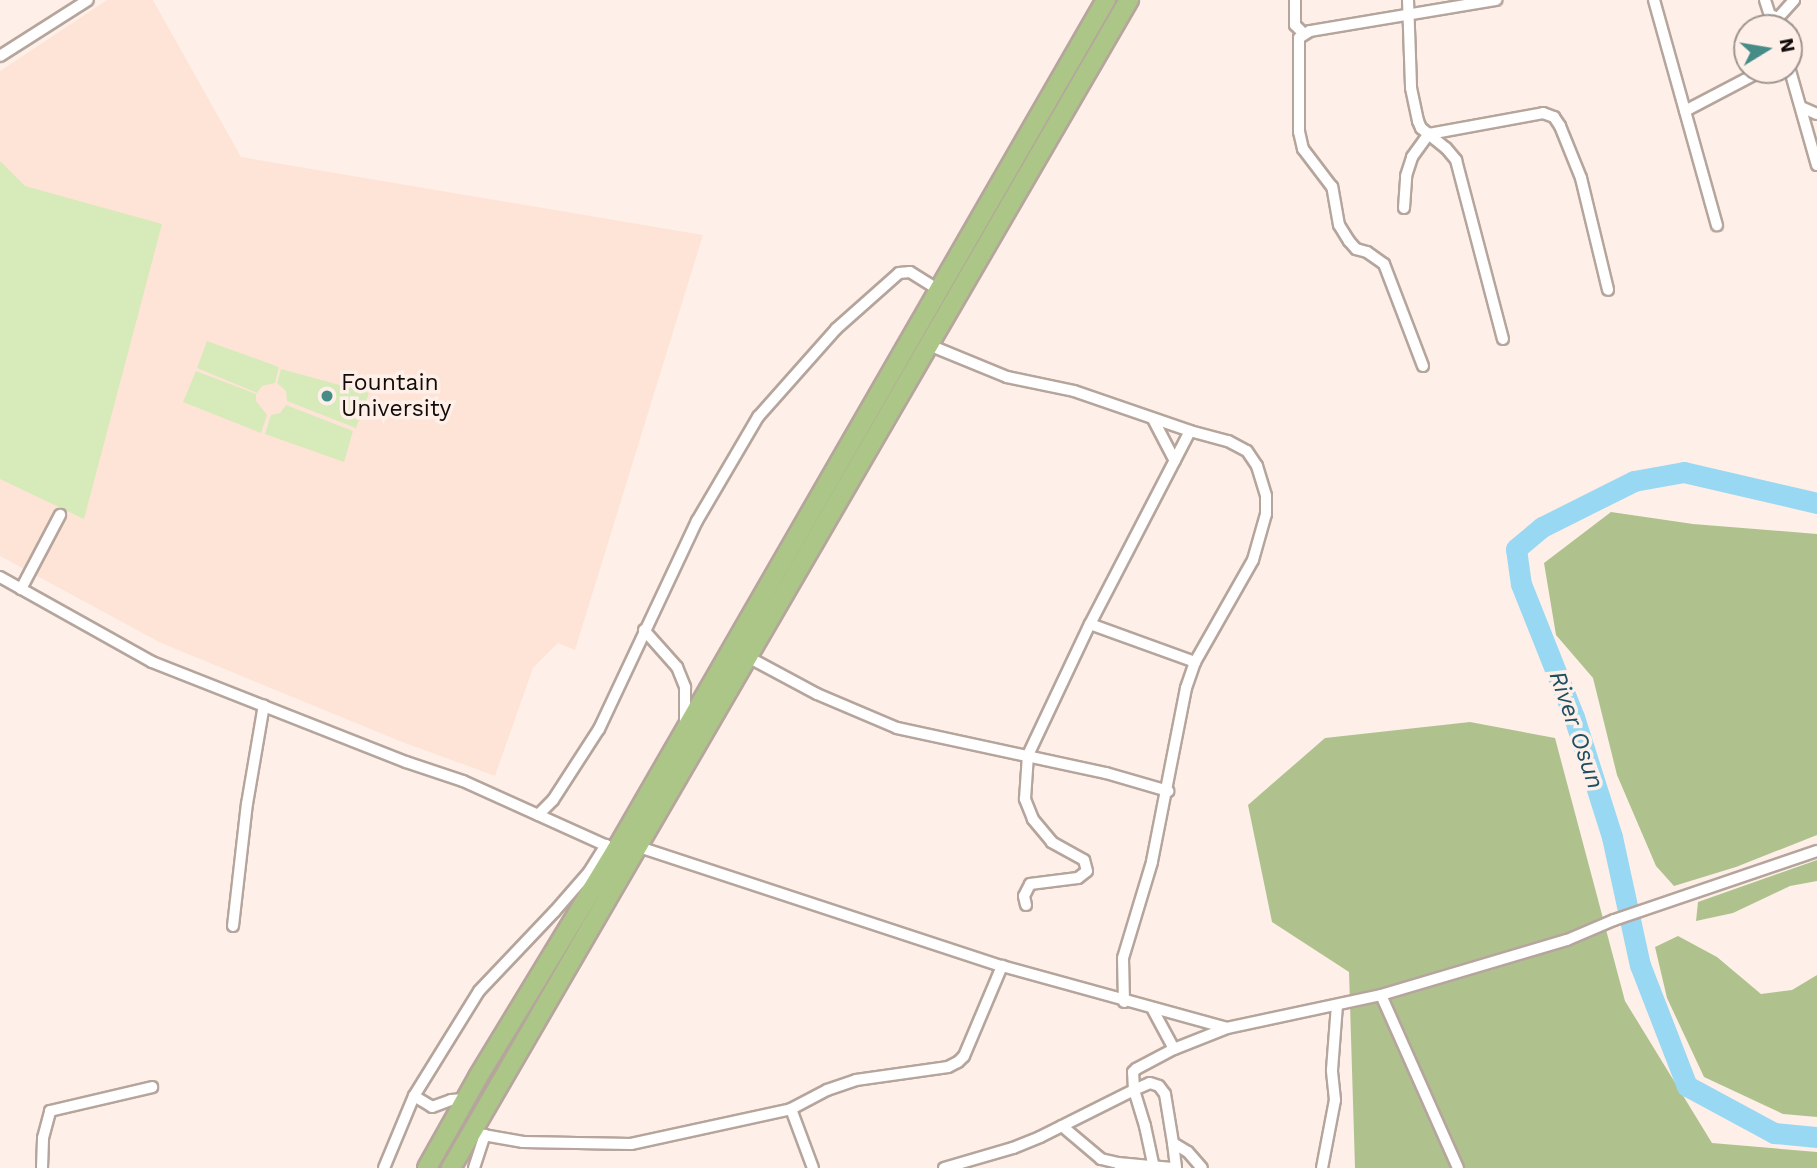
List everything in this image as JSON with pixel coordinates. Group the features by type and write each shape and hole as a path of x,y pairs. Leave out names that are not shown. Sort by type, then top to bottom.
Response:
{"highway":[{"path":"427,1168 611,848 685,729 1106,0"},
{"path":"451,1168 478,1134 636,846 1129,0"}],"street":[{"path":"0,56 88,0"},
{"path":"1296,0 1295,25 1303,33"},
{"path":"1408,0 1411,88 1418,121 1456,160 1503,339"},
{"path":"1423,366 1384,264 1367,252 1356,249 1349,241 1339,225 1332,187 1303,149 1299,124 1299,38 1303,33 1496,0"},
{"path":"1654,0 1717,225"},
{"path":"1685,111 1736,84"},
{"path":"1794,84 1817,166"},
{"path":"1801,107 1817,114"},
{"path":"1404,208 1406,176 1412,157 1429,134 1530,113 1543,113 1553,117 1560,126 1581,178 1608,290"},
{"path":"538,815 553,800 599,729 697,521 758,417 836,329 899,273 910,272 939,290"},
{"path":"929,345 1007,377 1074,391 1153,419 1228,441 1247,451 1257,466 1266,496 1266,514 1253,560 1195,662 1178,719 1168,791 1152,862 1123,958 1124,1002"},
{"path":"1153,419 1175,461"},
{"path":"1026,905 1024,896 1030,884 1078,878 1087,871 1084,860 1052,842 1033,819 1025,799 1028,755 1090,624 1190,431"},
{"path":"22,589 60,515"},
{"path":"0,577 152,662 406,762 463,781 611,848 479,991 414,1096 384,1168"},
{"path":"1090,624 1195,662"},
{"path":"644,630 677,667 685,687 685,729"},
{"path":"748,657 817,694 898,728 1009,754 1028,755 1168,791"},
{"path":"233,926 248,793 264,705"},
{"path":"636,846 1002,966 1153,1010 1227,1028"},
{"path":"1153,1167 1134,1090 1133,1072 1174,1049 1227,1028 1381,995 1567,940 1614,920 1817,851"},
{"path":"474,1168 478,1134 523,1142 631,1144 791,1109 827,1090 856,1080 948,1068 964,1056 1002,966"},
{"path":"1381,995 1458,1168"},
{"path":"1322,1168 1335,1100 1332,1070 1337,1005"},
{"path":"1153,1010 1174,1049"},
{"path":"944,1168 1013,1148 1150,1083 1159,1086 1169,1105 1174,1168 1120,1166 1101,1159 1062,1126"},
{"path":"42,1168 43,1138 50,1111 152,1087"},
{"path":"414,1096 432,1107 451,1100 465,1099"},
{"path":"791,1109 813,1168"},
{"path":"1173,1143 1188,1152 1202,1168"}],"shaded area":[{"name":"Fountain University","path":"107,0 153,0 241,157 703,235 575,650 558,643 533,668 495,776 402,742 161,643 0,556 0,71"}],"green space":[{"path":"0,161 25,186 162,224 84,519 0,479"},
{"path":"207,341 279,367 275,383 262,386 257,393 197,368"},
{"path":"281,369 369,393 356,428 287,401 286,391 277,383"},
{"path":"196,371 256,394 256,401 267,415 261,433 183,402"},
{"path":"286,405 353,431 344,462 265,434 271,415 280,413"},
{"path":"1611,512 1693,524 1817,534 1817,835 1736,867 1674,886 1656,866 1617,775 1593,678 1556,635 1544,563"},
{"path":"1470,722 1555,738 1625,1001 1712,1143 1817,1152 1817,1168 1355,1168 1349,972 1272,922 1248,805 1325,738"},
{"path":"1817,860 1817,881 1790,886 1733,913 1696,921 1698,902"},
{"path":"1678,936 1717,957 1761,994 1792,990 1817,975 1817,1117 1783,1114 1704,1077 1667,998 1655,947"}],"waterway":[{"name":"River Osun","path":"1817,503 1684,472 1634,481 1542,527 1516,549 1521,584 1574,717 1612,837 1640,965 1687,1086 1774,1133 1817,1137"}],"place":[{"name":"Fountain University","path":"327,396"}]}
